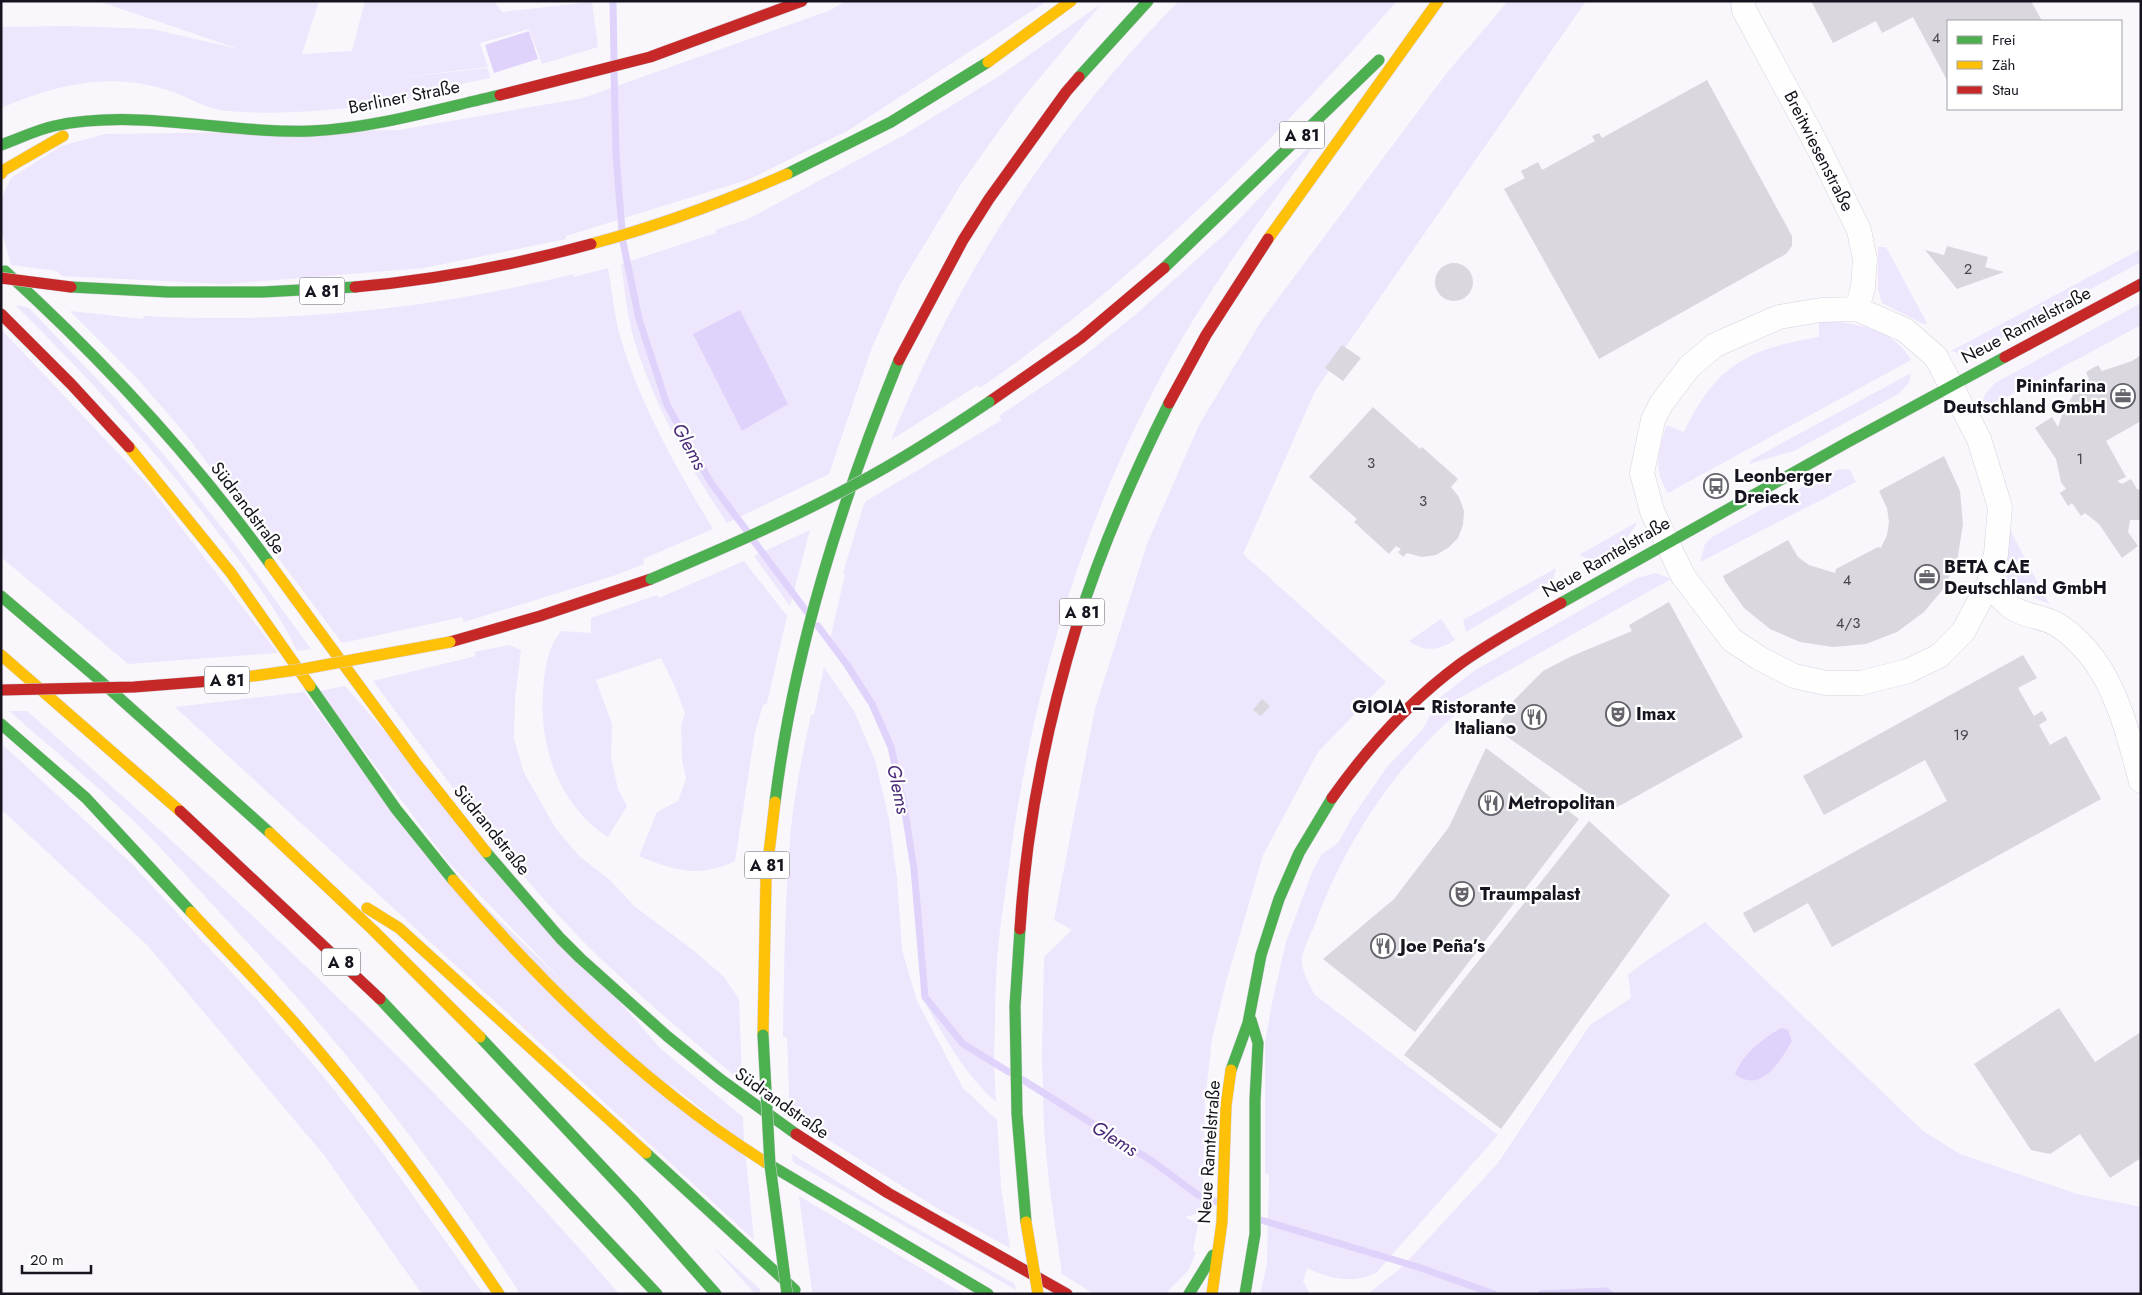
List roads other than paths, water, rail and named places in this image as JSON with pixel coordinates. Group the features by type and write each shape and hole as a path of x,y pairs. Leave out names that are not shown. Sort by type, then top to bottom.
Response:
{"main road":[{"name":"Berliner Straße","path":"1,145 54,126 126,120 236,128 316,130 384,122 587,74 650,57 802,1"},
{"name":"A 81","path":"1,278 147,293 223,294 324,291 450,276 569,251 632,234 706,208 813,162 890,122 967,76 1071,1"},
{"name":"A 81","path":"787,1294 778,1241 766,1128 763,1035 766,878 780,763 792,697 828,552 868,438 906,344 963,240 1023,149 1066,92 1148,1"},
{"name":"A 81","path":"1038,1294 1026,1222 1015,1090 1016,958 1028,844 1046,742 1064,669 1081,614 1100,557 1128,488 1150,438 1178,385 1236,286 1424,18 1438,1"},
{"name":"A 81","path":"1,690 134,688 214,681 302,669 450,642 540,616 650,579 773,525 844,490 915,450 989,402 1081,338 1182,253 1424,18"},
{"path":"2,171 86,123"},
{"name":"Südrandstraße","path":"1,267 102,364 179,447 247,533 400,744 481,846 563,941 664,1034 728,1087 801,1140 937,1223 1067,1294"},
{"name":"Neue Ramtelstraße","path":"1212,1294 1216,1279 1220,1242 1225,1176 1228,1084 1250,1015 1263,947 1284,886 1327,802 1395,719 1438,680 1471,654 1666,543 1952,385 2141,284"},
{"path":"1,314 83,394 160,483 260,612 361,764 444,870 531,969 622,1055 703,1120 766,1164 988,1294"},
{"name":"A 8","path":"1,596 167,737 441,995 612,1176 716,1294"},
{"name":"A 8","path":"1,655 158,791 383,1002 657,1294"},
{"path":"1,724 86,798 299,1028 375,1121 451,1223 499,1294"},
{"path":"315,875 399,928 799,1294"},
{"name":"Neue Ramtelstraße","path":"1246,1294 1253,1258 1256,1189 1255,1100 1258,1043 1250,1015"},
{"path":"1189,1294 1220,1242"}],"street":[{"name":"Breitwiesenstraße","path":"1743,1 1744,10 1818,147 1859,230 1866,260 1863,287 1857,309"},
{"path":"1857,309 1905,330 1936,357 1952,385 1979,439 2000,507 1996,554 1989,583 1963,632 1939,656 1908,671 1862,683 1826,683 1794,676 1759,658 1732,640 1682,576 1652,511 1642,473 1653,420 1661,404 1689,367 1714,345 1780,317 1821,310 1857,309"},
{"path":"1989,583 2010,607 2054,623 2072,636 2092,657 2119,704 2141,782"}],"waterway":[{"name":"Glems","path":"613,1 614,61"},
{"name":"Glems","path":"614,72 616,154 622,231"},
{"name":"Glems","path":"623,242 639,319 667,405 711,483 747,531"},
{"name":"Glems","path":"753,540 807,612"},
{"name":"Glems","path":"818,626 847,665 872,704 891,747 904,806 914,869 925,997 963,1044 1009,1072"},
{"name":"Glems","path":"1023,1080 1152,1161 1198,1195 1216,1202"},
{"name":"Glems","path":"1261,1220 1418,1267 1494,1294"},
{"name":"Glems","path":"1541,1294 1606,1291 1610,1294"}],"place":[{"name":"Pininfarina Deutschland GmbH","path":"2123,396"},
{"name":"Leonberger Dreieck","path":"1716,486"},
{"name":"BETA CAE Deutschland GmbH","path":"1927,577"},
{"name":"Imax","path":"1618,714"},
{"name":"GIOIA – Ristorante Italiano","path":"1534,717"},
{"name":"Metropolitan","path":"1491,803"},
{"name":"Traumpalast","path":"1462,894"},
{"name":"Joe Peña’s","path":"1383,946"}]}
